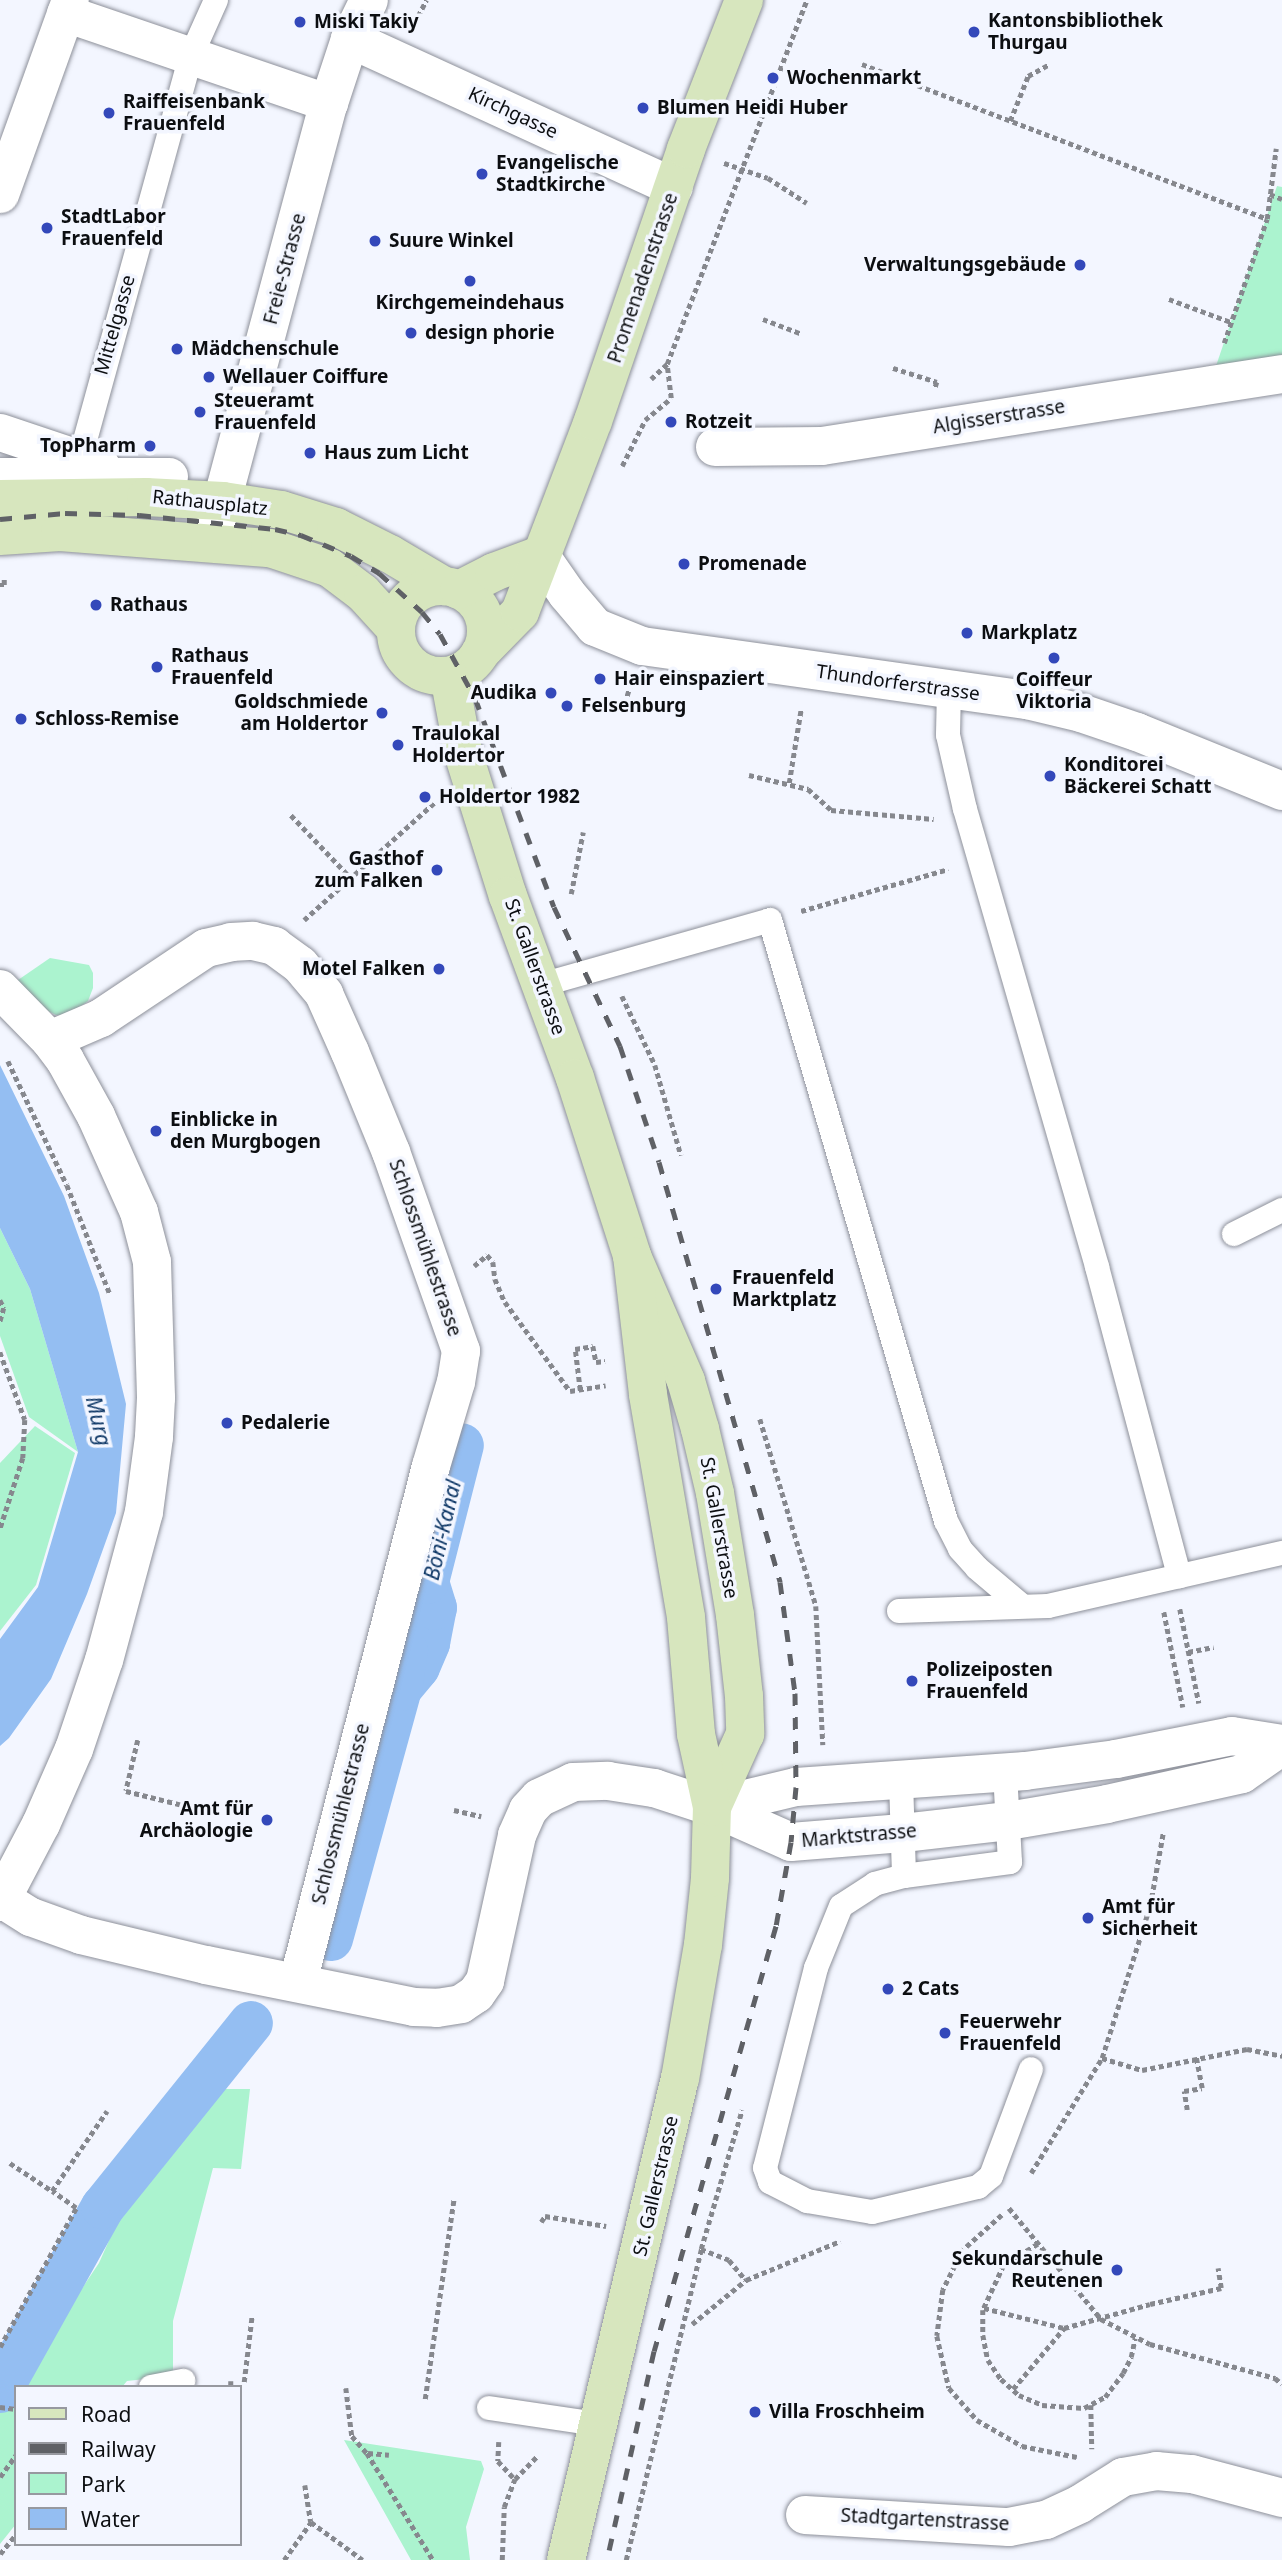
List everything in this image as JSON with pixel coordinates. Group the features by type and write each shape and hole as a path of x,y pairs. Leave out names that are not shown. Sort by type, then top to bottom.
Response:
{"main road":[{"name":"Promenadenstrasse","path":"480,653 520,612 593,421 686,149 744,0"},
{"name":"Rathausplatz","path":"0,536 71,491"},
{"name":"Rathausplatz","path":"71,491 211,542 270,548 330,568 363,593 396,629"},
{"name":"Rathausplatz","path":"0,499 71,491 223,501 281,510 336,527 452,588"},
{"path":"452,588 472,599 482,612 486,627 480,653 462,671 449,676 420,672 410,664 397,643 396,629 400,613 409,600 424,590 452,588 540,555"},
{"name":"St. Gallerstrasse","path":"449,676 464,756 508,896 575,1078 632,1256 686,1381 715,1493 735,1615 745,1734 712,1807"},
{"name":"St. Gallerstrasse","path":"566,2560 659,2174 693,2013 710,1878 712,1807 696,1734 686,1617 648,1394 632,1256"}],"street":[{"name":"Freie-Strasse","path":"211,542 329,103 350,39 369,0"},
{"path":"0,194 67,6 191,55 329,103"},
{"name":"Kirchgasse","path":"350,39 674,187"},
{"name":"Algisserstrasse","path":"715,447 822,446 1282,374"},
{"path":"0,432 71,491"},
{"path":"0,476 71,491 132,475 169,476"},
{"name":"Thundorferstrasse","path":"540,555 567,594 596,627 642,646 1027,700 1081,713 1137,732 1282,791"},
{"name":"Schlossmühlestrasse","path":"50,1040 101,1018 206,948 241,941 274,946 300,965 324,994 391,1152 461,1351 456,1382 408,1556 298,1982"},
{"path":"0,989 50,1040 96,1116 147,1235 152,1262 156,1350 155,1437 144,1512 104,1660 74,1749 41,1824 1,1900 31,1917 81,1935 414,2007 437,2008 461,2004 476,1994 485,1981 517,1835 528,1810 539,1798 573,1782 608,1781 654,1788 712,1807"},
{"name":"Marktstrasse","path":"712,1807 796,1787 1005,1773 1116,1759 1232,1736 1282,1745"},
{"name":"Marktstrasse","path":"712,1807 791,1842 903,1833 1008,1821 1242,1774 1282,1745"},
{"name":"Stadtgartenstrasse","path":"805,2515 1009,2526 1046,2521 1080,2504 1107,2469 1192,2474 1282,2498"}],"lane":[{"name":"Mittelgasse","path":"71,491 191,55 216,0"},
{"path":"950,690 946,709 948,735 980,860 1097,1267 1170,1578"},
{"path":"541,985 770,920 946,1521 960,1549 977,1568 1021,1605"},
{"path":"1234,1234 1282,1210"},
{"path":"899,1611 1048,1606 1282,1553"},
{"path":"1005,1773 1010,1862 904,1876 875,1884 841,1906 816,1968 765,2168 770,2182 807,2201 872,2212 978,2187 991,2176 1031,2068"},
{"path":"901,1780 904,1876"},
{"path":"162,2385 183,2381"},
{"path":"489,2408 598,2424"}],"path":[{"path":"621,468 645,420 671,398 667,364 807,0"},
{"path":"862,64 1267,219"},
{"path":"1010,121 1028,76 1050,64"},
{"path":"686,149 768,178 807,204"},
{"path":"1210,384 1267,219 1276,149"},
{"path":"1270,194 1282,199"},
{"path":"1169,299 1231,322"},
{"path":"763,319 802,334"},
{"path":"789,783 802,704"},
{"path":"750,775 808,789 831,810 928,821 943,816"},
{"path":"274,946 442,796"},
{"path":"291,815 351,878"},
{"path":"571,894 583,832"},
{"path":"770,920 980,860"},
{"path":"607,965 655,1065 681,1155"},
{"path":"8,1061 67,1185 112,1300"},
{"path":"473,1273 475,1263 487,1255 493,1262 495,1279 505,1301 570,1391 610,1385"},
{"path":"0,1300 4,1308 0,1322"},
{"path":"580,1390 575,1349 593,1346 596,1362 606,1361"},
{"path":"0,1352 25,1420 23,1458 0,1529"},
{"path":"760,1419 816,1606 823,1746 828,1753"},
{"path":"1170,1578 1199,1704"},
{"path":"1170,1578 1183,1706 1178,1746"},
{"path":"1188,1652 1214,1647"},
{"path":"138,1740 125,1791 215,1813"},
{"path":"1023,2185 1102,2058 1150,1906 1171,1790"},
{"path":"454,1810 494,1819"},
{"path":"1102,2058 1142,2070 1247,2049 1282,2056"},
{"path":"1187,2110 1184,2091 1202,2088 1196,2059"},
{"path":"626,2560 701,2249 743,2108"},
{"path":"51,2191 107,2111"},
{"path":"0,2347 76,2208 10,2163"},
{"path":"1016,2196 1009,2208 963,2250 943,2290 937,2336 948,2388 977,2420 1022,2446 1107,2469 1091,2404"},
{"path":"425,2399 454,2198"},
{"path":"996,2210 1009,2208"},
{"path":"1009,2208 1101,2319 1135,2338 1282,2381"},
{"path":"541,2222 545,2216 614,2227"},
{"path":"692,2324 746,2280 841,2241"},
{"path":"1038,2244 1004,2265 984,2308 983,2335 988,2360 1001,2379 1042,2405 1069,2409 1091,2404 1105,2397 1123,2373 1131,2357 1135,2338"},
{"path":"701,2249 729,2260 746,2280"},
{"path":"984,2308 1064,2328 1221,2288 1218,2268"},
{"path":"244,2382 252,2315"},
{"path":"1013,2389 1064,2328"},
{"path":"346,2388 352,2436 367,2453 433,2560"},
{"path":"0,2407 13,2409"},
{"path":"367,2453 388,2455"},
{"path":"502,2560 505,2507 510,2490 515,2479 538,2455"},
{"path":"0,2477 14,2458"},
{"path":"284,2560 311,2522 305,2485"},
{"path":"311,2522 363,2560"},
{"path":"0,2554 14,2536"}],"green space":[{"path":"1277,186 1282,187 1282,374 1216,366"},
{"path":"50,958 89,965 93,973 93,988 88,1001 69,1015 56,1015 44,1009 18,980"},
{"path":"0,1228 30,1289 78,1452 29,1417 0,1336"},
{"path":"35,1426 75,1453 36,1585 0,1631 0,1463"},
{"path":"213,2089 250,2089 241,2169 213,2168 173,2321 173,2376 127,2381 124,2385 17,2385 99,2263 139,2173"},
{"path":"14,2391 14,2526 0,2544 0,2411"},
{"path":"344,2440 481,2461 484,2469 466,2527 470,2560 411,2560"}],"water":[{"name":"Murg","path":"0,1065 64,1196 99,1293 126,1404 116,1513 87,1594 51,1679 9,1738 0,1746 0,1639 38,1587 78,1452 30,1289 0,1228"}],"waterway":[{"name":"Böni-Kanal","path":"403,1685 418,1667 428,1643 435,1608 427,1582 462,1445"},
{"path":"331,1939 400,1689 406,1650"},
{"path":"0,2391 103,2207 251,2023"}],"railway":[{"path":"0,519 65,513 139,515 275,529 301,535 351,556 379,573 422,612 440,634 475,698 554,907 620,1046 659,1162 780,1582 795,1693 796,1787 791,1842 776,1926 654,2351 607,2560"}],"place":[{"name":"Miski Takiy","path":"300,22"},
{"name":"Kantonsbibliothek Thurgau","path":"974,32"},
{"name":"Wochenmarkt","path":"773,78"},
{"name":"Blumen Heidi Huber","path":"643,108"},
{"name":"Raiffeisenbank Frauenfeld","path":"109,113"},
{"name":"Evangelische Stadtkirche","path":"482,174"},
{"name":"StadtLabor Frauenfeld","path":"47,228"},
{"name":"Suure Winkel","path":"375,241"},
{"name":"Verwaltungsgebäude","path":"1080,265"},
{"name":"Kirchgemeindehaus","path":"470,281"},
{"name":"design phorie","path":"411,333"},
{"name":"Mädchenschule","path":"177,349"},
{"name":"Wellauer Coiffure","path":"209,377"},
{"name":"Steueramt Frauenfeld","path":"200,412"},
{"name":"Rotzeit","path":"671,422"},
{"name":"TopPharm","path":"150,446"},
{"name":"Haus zum Licht","path":"310,453"},
{"name":"Promenade","path":"684,564"},
{"name":"Rathaus","path":"96,605"},
{"name":"Markplatz","path":"967,633"},
{"name":"Coiffeur Viktoria","path":"1054,658"},
{"name":"Rathaus Frauenfeld","path":"157,667"},
{"name":"Hair einspaziert","path":"600,679"},
{"name":"Audika","path":"551,693"},
{"name":"Felsenburg","path":"567,706"},
{"name":"Goldschmiede am Holdertor","path":"382,713"},
{"name":"Schloss-Remise","path":"21,719"},
{"name":"Traulokal Holdertor","path":"398,745"},
{"name":"Konditorei Bäckerei Schatt","path":"1050,776"},
{"name":"Holdertor 1982","path":"425,797"},
{"name":"Gasthof zum Falken","path":"437,870"},
{"name":"Motel Falken","path":"439,969"},
{"name":"Einblicke in den Murgbogen","path":"156,1131"},
{"name":"Frauenfeld Marktplatz","path":"716,1289"},
{"name":"Pedalerie","path":"227,1423"},
{"name":"Polizeiposten Frauenfeld","path":"912,1681"},
{"name":"Amt für Archäologie","path":"267,1820"},
{"name":"Amt für Sicherheit","path":"1088,1918"},
{"name":"2 Cats","path":"888,1989"},
{"name":"Feuerwehr Frauenfeld","path":"945,2033"},
{"name":"Sekundarschule Reutenen","path":"1117,2270"},
{"name":"Villa Froschheim","path":"755,2412"}]}
